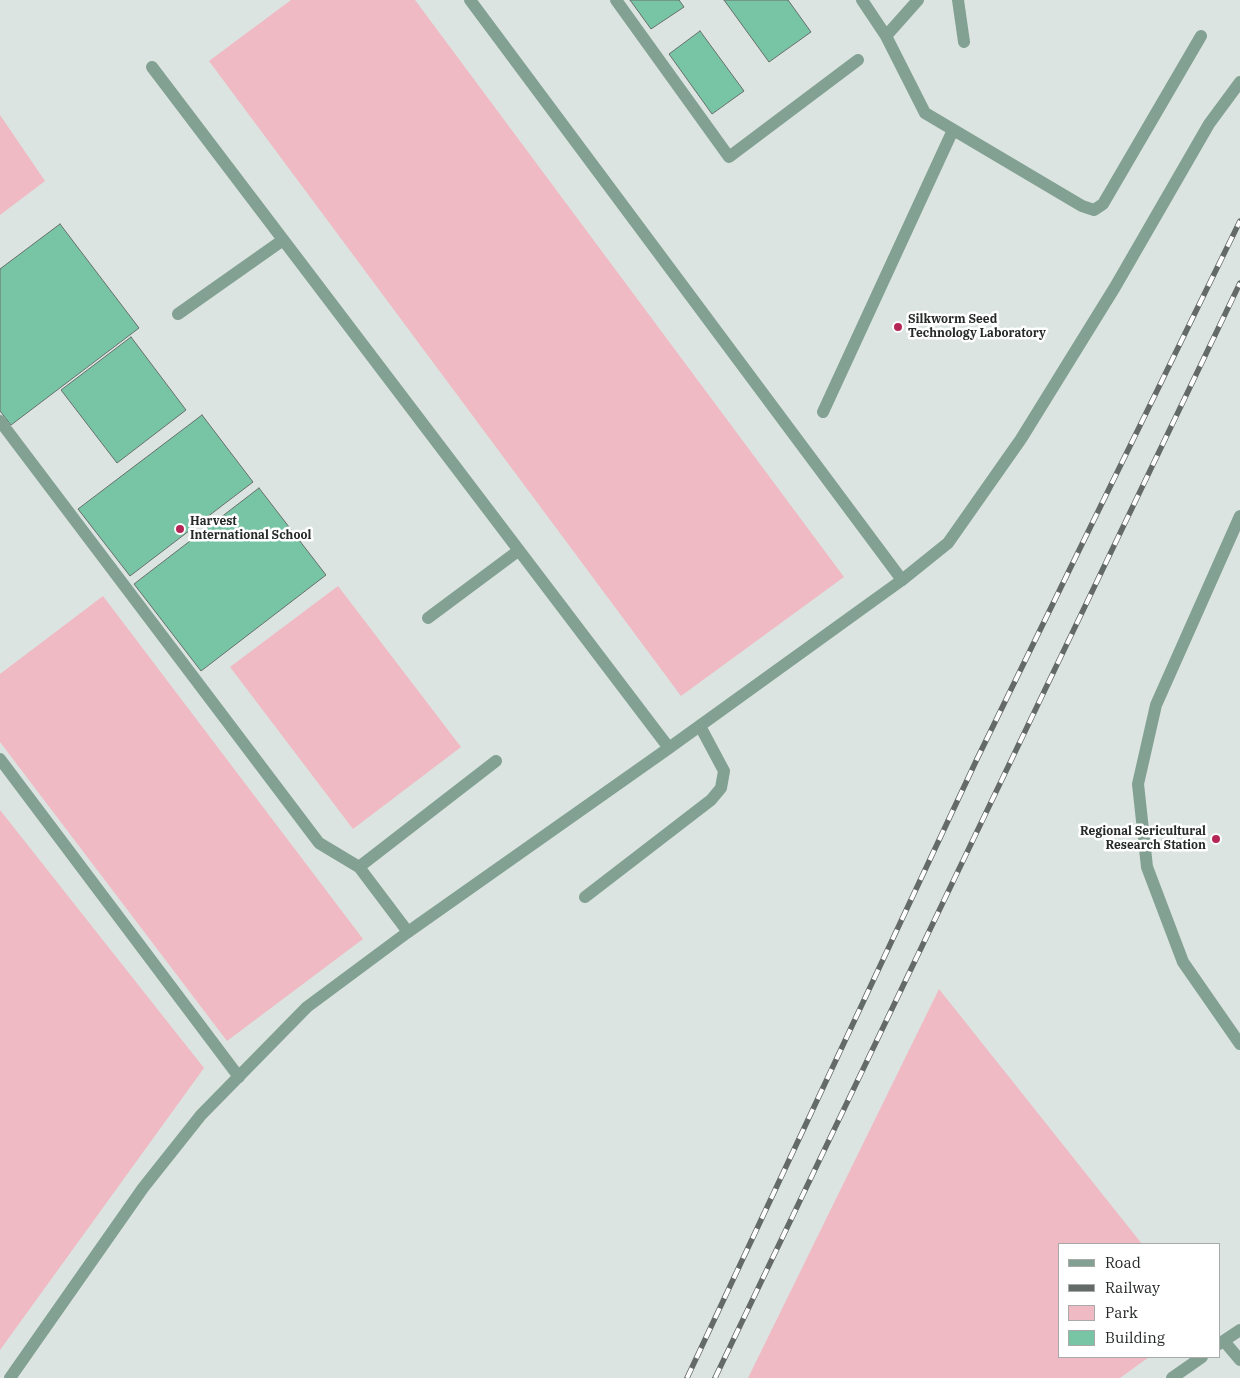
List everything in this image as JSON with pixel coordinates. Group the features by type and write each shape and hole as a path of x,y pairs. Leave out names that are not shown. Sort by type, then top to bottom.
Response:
{"street":[{"path":"470,0 902,580"},
{"path":"616,0 729,156 858,60"},
{"path":"862,0 886,36 925,113 1082,206 1094,210 1103,204 1201,36"},
{"path":"886,36 918,0"},
{"path":"958,0 964,42"},
{"path":"152,67 669,748"},
{"path":"10,1378 143,1188 201,1115 307,1007 408,932 700,726 902,580 948,543 1021,439 1115,286 1209,124 1240,82"},
{"path":"824,412 953,130"},
{"path":"178,314 284,240"},
{"path":"0,421 319,843 359,867 408,932"},
{"path":"1240,516 1156,705 1138,784 1147,868 1183,962 1240,1044"},
{"path":"428,618 518,551"},
{"path":"585,897 711,800 721,788 724,771 700,726"},
{"path":"0,759 239,1077"},
{"path":"359,867 496,761"},
{"path":"1240,1330 1221,1343 1240,1360"},
{"path":"1172,1378 1201,1358"}],"green space":[{"path":"291,0 415,0 844,577 681,696 209,61"},
{"path":"0,115 45,181 0,215"},
{"path":"338,586 461,747 353,829 230,667"},
{"path":"103,596 363,939 227,1041 0,742 0,674"},
{"path":"0,810 204,1068 0,1350"},
{"path":"939,989 1141,1243 1058,1243 1058,1358 1148,1358 1120,1378 748,1378"}],"building":[{"path":"630,0 679,0 684,7 651,29"},
{"path":"724,0 788,0 811,32 769,62"},
{"path":"700,31 744,91 712,114 669,54"},
{"path":"60,224 139,328 11,425 0,411 0,269"},
{"path":"131,337 186,410 117,463 61,390"},
{"path":"202,415 253,482 130,576 78,509"},
{"path":"259,488 326,575 201,671 134,584"}],"railway":[{"path":"687,1378 977,759 1240,221"},
{"path":"715,1378 1240,283"}],"place":[{"name":"Silkworm Seed Technology Laboratory","path":"898,327"},
{"name":"Harvest International School","path":"180,529"},
{"name":"Regional Sericultural Research Station","path":"1216,839"}]}
